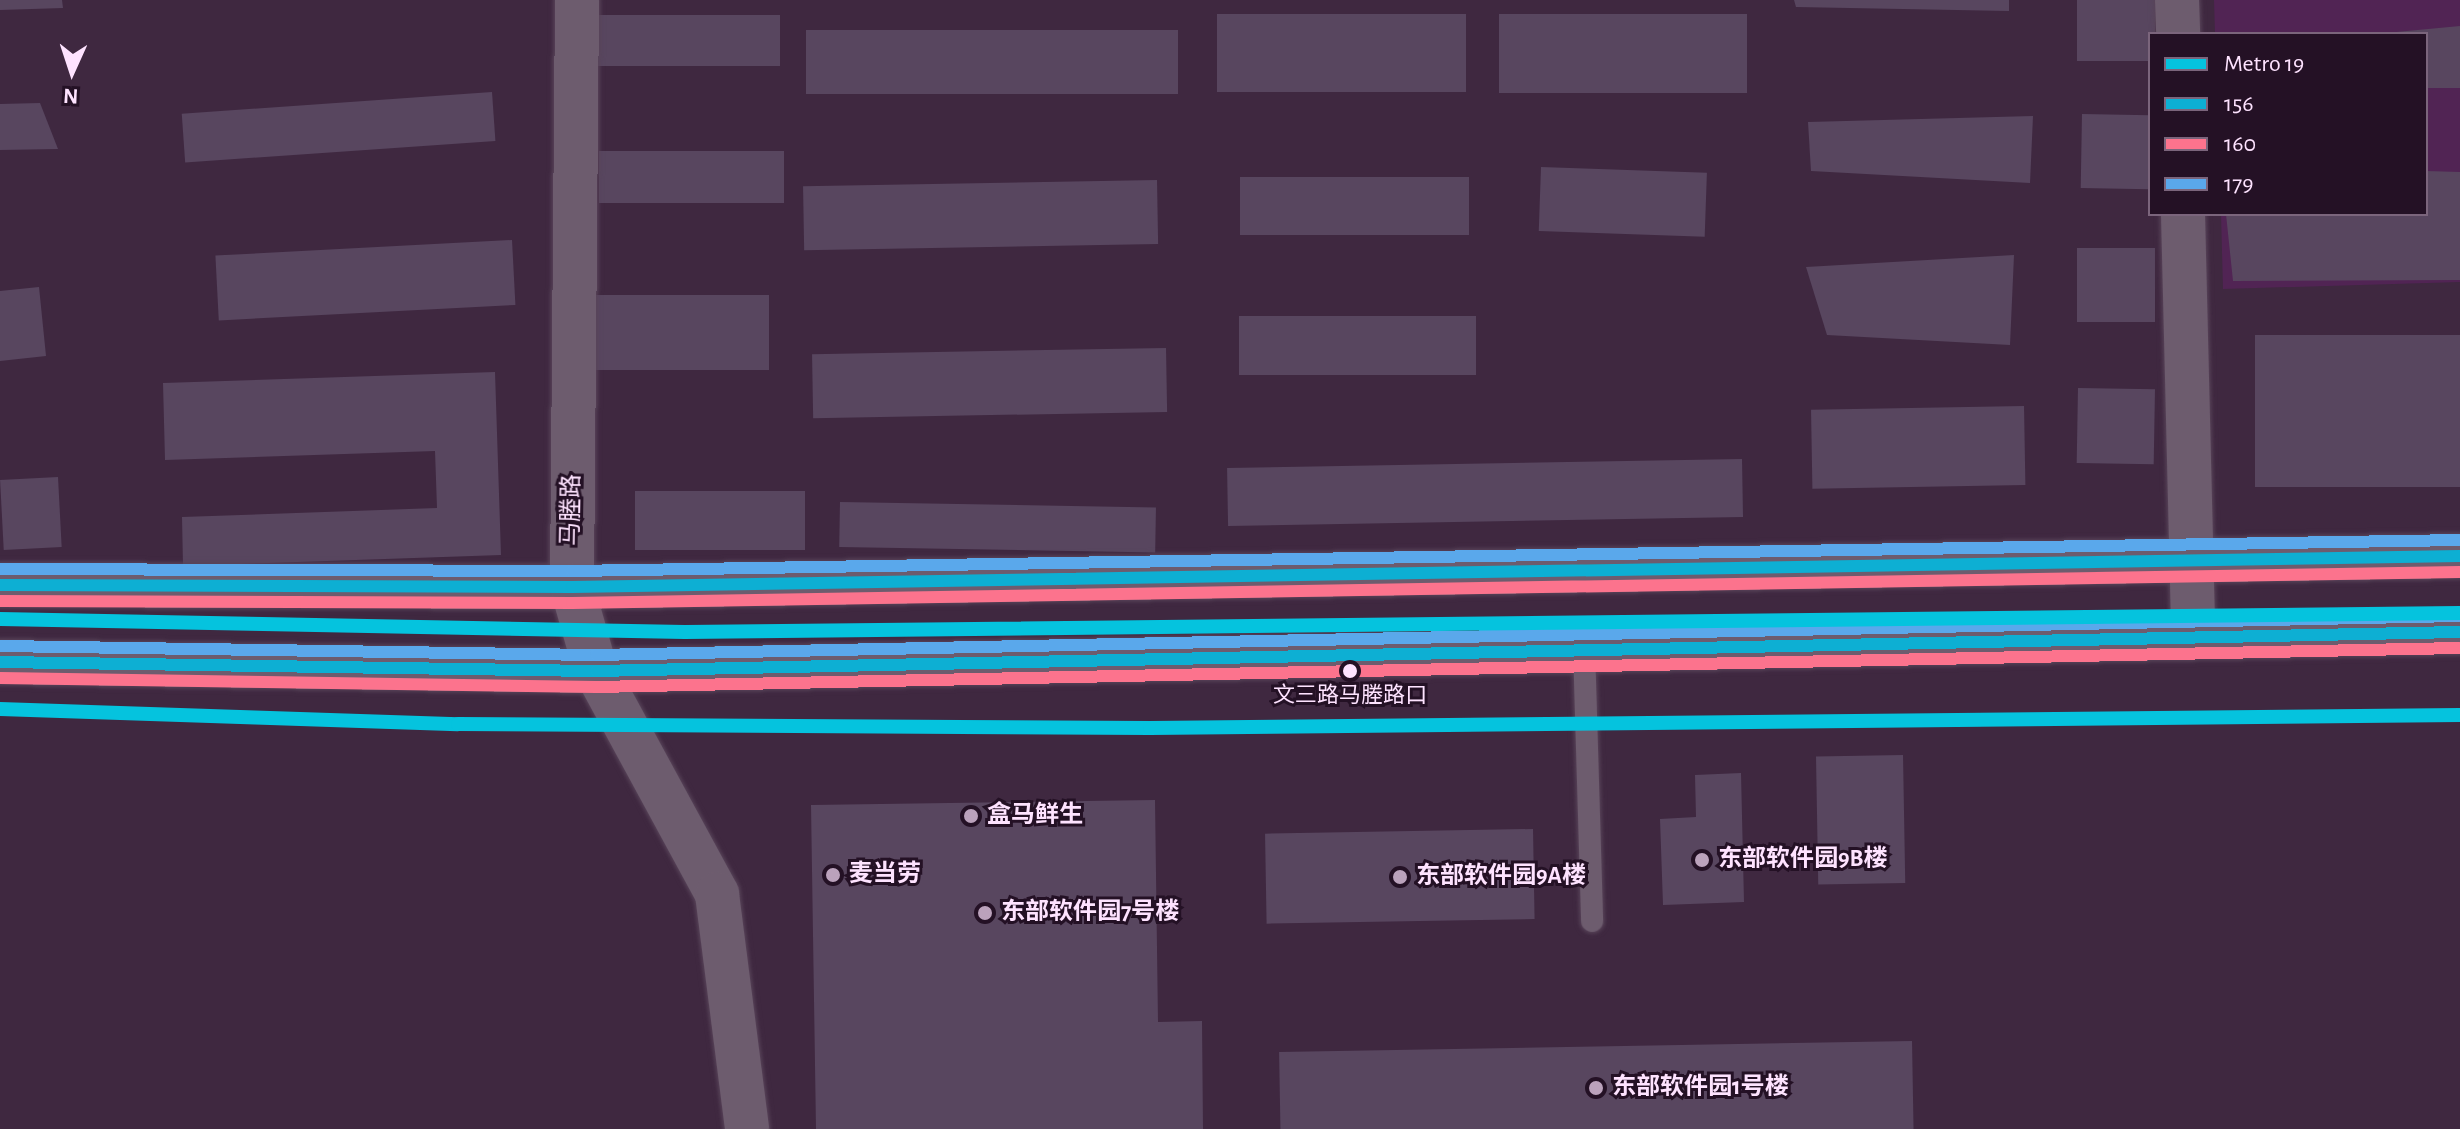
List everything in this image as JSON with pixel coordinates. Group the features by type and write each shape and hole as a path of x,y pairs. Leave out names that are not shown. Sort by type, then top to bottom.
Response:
{"main road":[{"name":"马塍路","path":"577,0 572,587 596,671 717,894 747,1129"},
{"path":"2177,0 2178,32"},
{"path":"2183,216 2193,633"},
{"path":"0,585 572,587 2192,555 2460,556"},
{"path":"0,662 596,671 2193,633 2460,632"}],"lane":[{"path":"1584,647 1592,921"}],"shaded area":[{"path":"2214,0 2460,0 2460,282 2223,289 2221,216 2428,216 2428,32 2215,32"}],"building":[{"path":"0,0 62,0 63,8 0,10"},
{"path":"1794,0 2009,0 2009,11 1796,7"},
{"path":"2077,0 2155,0 2155,32 2148,32 2148,61 2077,61"},
{"path":"1217,14 1466,14 1466,92 1217,92"},
{"path":"1499,14 1747,14 1747,93 1499,93"},
{"path":"595,15 780,15 780,66 595,66"},
{"path":"2460,26 2460,88 2428,88 2428,32 2396,32"},
{"path":"806,30 1178,30 1178,94 806,94"},
{"path":"492,92 495,141 185,163 182,114"},
{"path":"40,103 58,149 0,150 0,104"},
{"path":"2082,114 2148,115 2148,189 2081,188"},
{"path":"2033,116 2030,183 1811,171 1808,122"},
{"path":"599,151 784,151 784,203 599,203"},
{"path":"1541,167 1707,173 1705,237 1539,231"},
{"path":"2428,171 2460,172 2460,280 2233,281 2226,216 2428,216"},
{"path":"1240,177 1469,177 1469,235 1240,235"},
{"path":"1157,180 1158,244 804,250 803,186"},
{"path":"512,240 515,305 219,320 215,256"},
{"path":"2077,248 2155,248 2155,322 2077,322"},
{"path":"2014,255 2010,345 1827,335 1806,267"},
{"path":"39,287 46,356 0,361 0,291"},
{"path":"594,295 769,295 769,370 594,370"},
{"path":"1239,316 1476,316 1476,375 1239,375"},
{"path":"2255,335 2460,335 2460,487 2255,487"},
{"path":"1166,348 1167,412 813,418 812,354"},
{"path":"495,372 501,555 183,566 182,517 437,508 435,451 165,460 163,383"},
{"path":"2078,388 2155,389 2154,464 2077,463"},
{"path":"2024,406 2025,485 1812,489 1811,410"},
{"path":"1742,459 1743,517 1228,526 1227,468"},
{"path":"58,477 62,547 4,550 0,480"},
{"path":"635,491 805,491 805,550 635,550"},
{"path":"840,502 1156,508 1155,553 839,547"},
{"path":"1903,755 1905,883 1818,884 1816,757"},
{"name":"东部软件园9B楼","path":"1741,773 1744,902 1663,905 1660,819 1696,817 1695,775"},
{"name":"东部软件园7号楼","path":"1155,800 1158,1022 1202,1021 1203,1129 816,1129 811,805"},
{"name":"东部软件园9A楼","path":"1533,829 1535,919 1267,924 1265,834"},
{"name":"东部软件园1号楼","path":"1912,1041 1914,1129 1280,1129 1279,1052"}],"metro line":[{"name":"19","path":"0,619 685,632 2460,613"},
{"name":"19","path":"0,709 458,724 1150,728 2460,715"}],"transit line":[{"name":"179","path":"0,569 572,571 2460,540"},
{"name":"156","path":"0,585 572,587 2460,556"},
{"name":"160","path":"0,601 572,603 2460,572"},
{"name":"179","path":"0,646 596,655 2460,616"},
{"name":"156","path":"0,662 596,671 2460,632"},
{"name":"160","path":"0,678 596,687 2460,648"}],"place":[{"name":"文三路马塍路口","path":"1350,671"},
{"name":"盒马鲜生","path":"971,816"},
{"name":"东部软件园9B楼","path":"1702,860"},
{"name":"麦当劳","path":"833,875"},
{"name":"东部软件园9A楼","path":"1400,877"},
{"name":"东部软件园7号楼","path":"985,913"},
{"name":"东部软件园1号楼","path":"1596,1088"}]}
